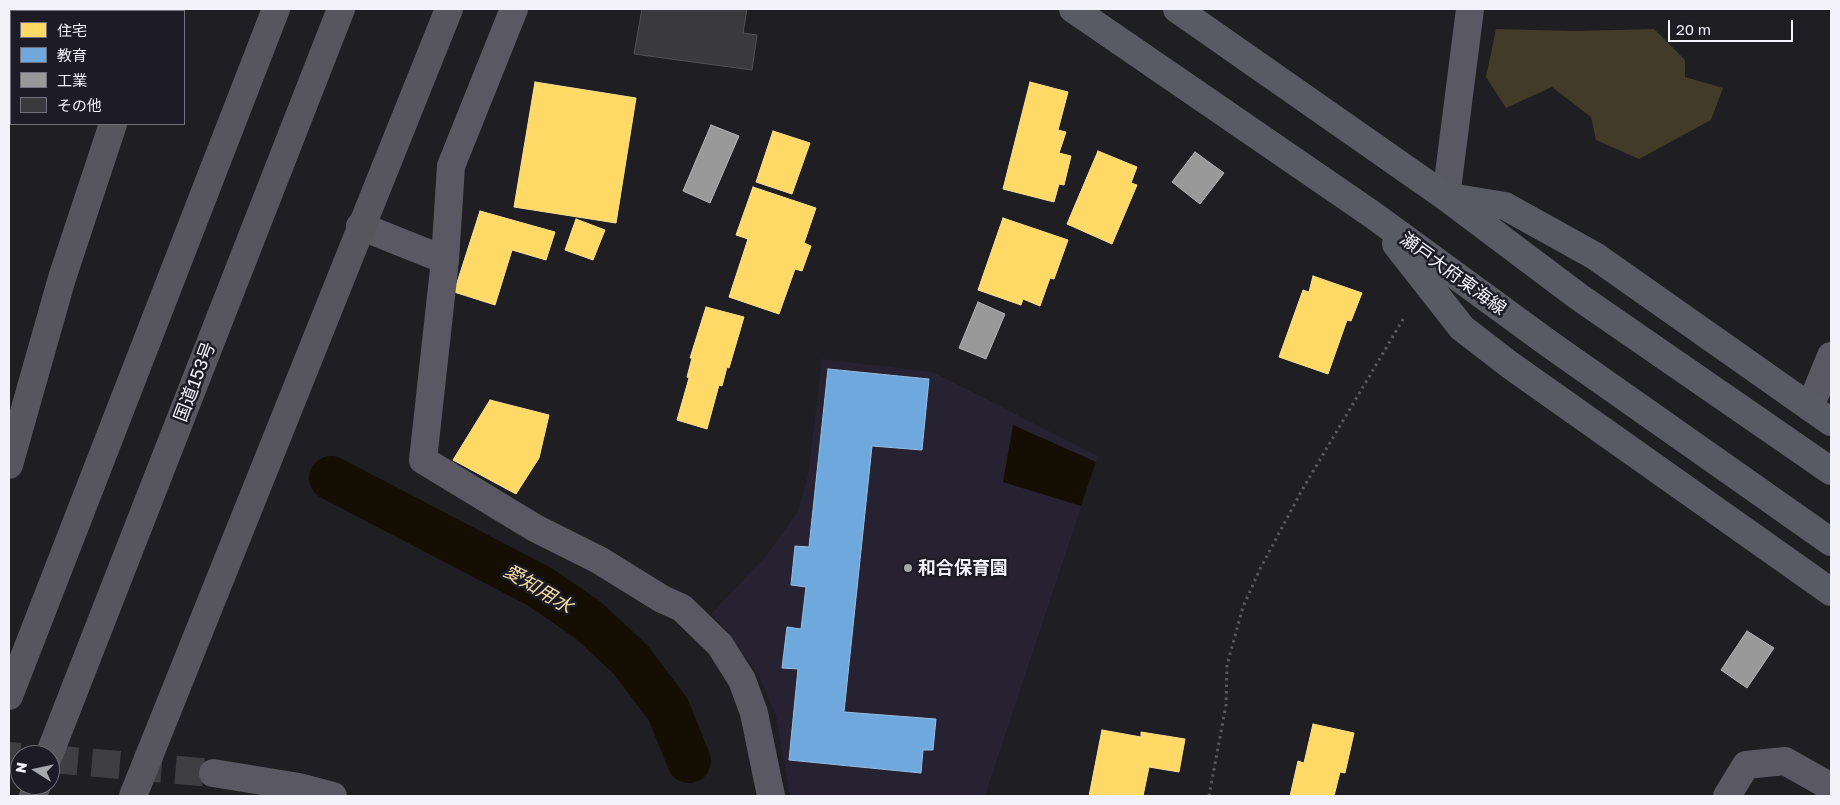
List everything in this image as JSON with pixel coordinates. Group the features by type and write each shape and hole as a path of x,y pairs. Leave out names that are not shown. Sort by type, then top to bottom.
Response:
{"highway":[{"path":"9,696 276,9"},
{"name":"国道153号","path":"53,745 341,9"},
{"path":"133,796 448,9"},
{"path":"9,465 62,278 113,125"}],"main road":[{"name":"瀬戸大府東海線","path":"1073,9 1374,215 1548,343 1831,542"},
{"path":"1177,9 1446,197 1580,297 1831,471"},
{"path":"1446,197 1505,206 1595,256 1821,415"},
{"path":"1374,215 1462,328 1831,592"}],"street":[{"path":"514,9 451,166 444,260 423,460 535,528 600,560 662,599 682,608 720,645 742,680 754,713 771,796"},
{"path":"1446,197 1470,9"},
{"path":"360,226 444,260"},
{"path":"1821,415 1831,356"},
{"path":"1727,796 1746,765 1785,761 1831,787"},
{"path":"213,773 299,787 333,796"}],"path":[{"path":"1209,796 1226,705 1227,665 1243,607 1260,568 1302,490 1405,316"}],"shaded area":[{"path":"1496,29 1576,31 1654,29 1685,60 1685,77 1723,88 1711,120 1639,159 1596,140 1591,117 1552,87 1506,108 1486,77"},
{"name":"和合保育園","path":"822,359 933,372 1098,456 985,796 790,796 776,716 759,676 728,632 711,614 766,556 798,512 808,475"},
{"path":"1013,425 1096,462 1081,506 1003,482"}],"building: 住宅":[{"path":"535,82 636,98 616,223 514,207"},
{"path":"1030,82 1068,92 1058,130 1066,132 1059,153 1071,156 1064,185 1059,184 1054,202 1003,189"},
{"path":"773,131 810,143 792,194 756,182"},
{"path":"1098,151 1137,167 1131,183 1137,185 1112,244 1067,224"},
{"path":"753,187 816,208 804,243 811,246 802,271 795,269 779,314 729,297 748,239 736,235"},
{"path":"480,211 555,232 546,260 512,250 495,305 454,292"},
{"path":"1003,218 1068,240 1054,279 1050,278 1040,306 1023,299 1021,305 978,290"},
{"path":"576,219 605,230 593,260 565,250"},
{"path":"1313,276 1362,293 1351,321 1347,320 1328,374 1279,357 1303,290 1309,292"},
{"path":"706,307 744,317 729,368 727,367 722,386 719,385 707,429 677,420 689,378 687,377 692,358 690,358"},
{"path":"490,400 549,415 539,458 516,494 453,460"},
{"path":"1313,724 1354,733 1345,773 1340,772 1334,796 1290,796 1298,761 1304,763"},
{"path":"1102,730 1141,737 1141,732 1185,739 1179,772 1149,767 1143,796 1089,796"}],"building: 教育":[{"path":"828,369 929,379 922,450 872,446 844,712 936,719 933,750 923,750 921,773 789,760 798,669 782,668 787,627 801,629 806,587 791,585 795,546 809,547"}],"building: 工業":[{"path":"711,125 739,136 710,203 683,191"},
{"path":"1195,152 1224,173 1200,204 1172,182"},
{"path":"978,302 1005,314 986,359 959,348"},
{"path":"1747,631 1774,648 1747,688 1721,670"}],"building: その他":[{"path":"642,9 747,9 743,33 757,35 752,70 634,54"}],"waterway":[{"name":"愛知用水","path":"331,478 540,587 588,620 630,659 668,709 689,761"}],"tunnel":[{"path":"60,760 213,773"}],"place":[{"name":"和合保育園","path":"908,568"}]}
